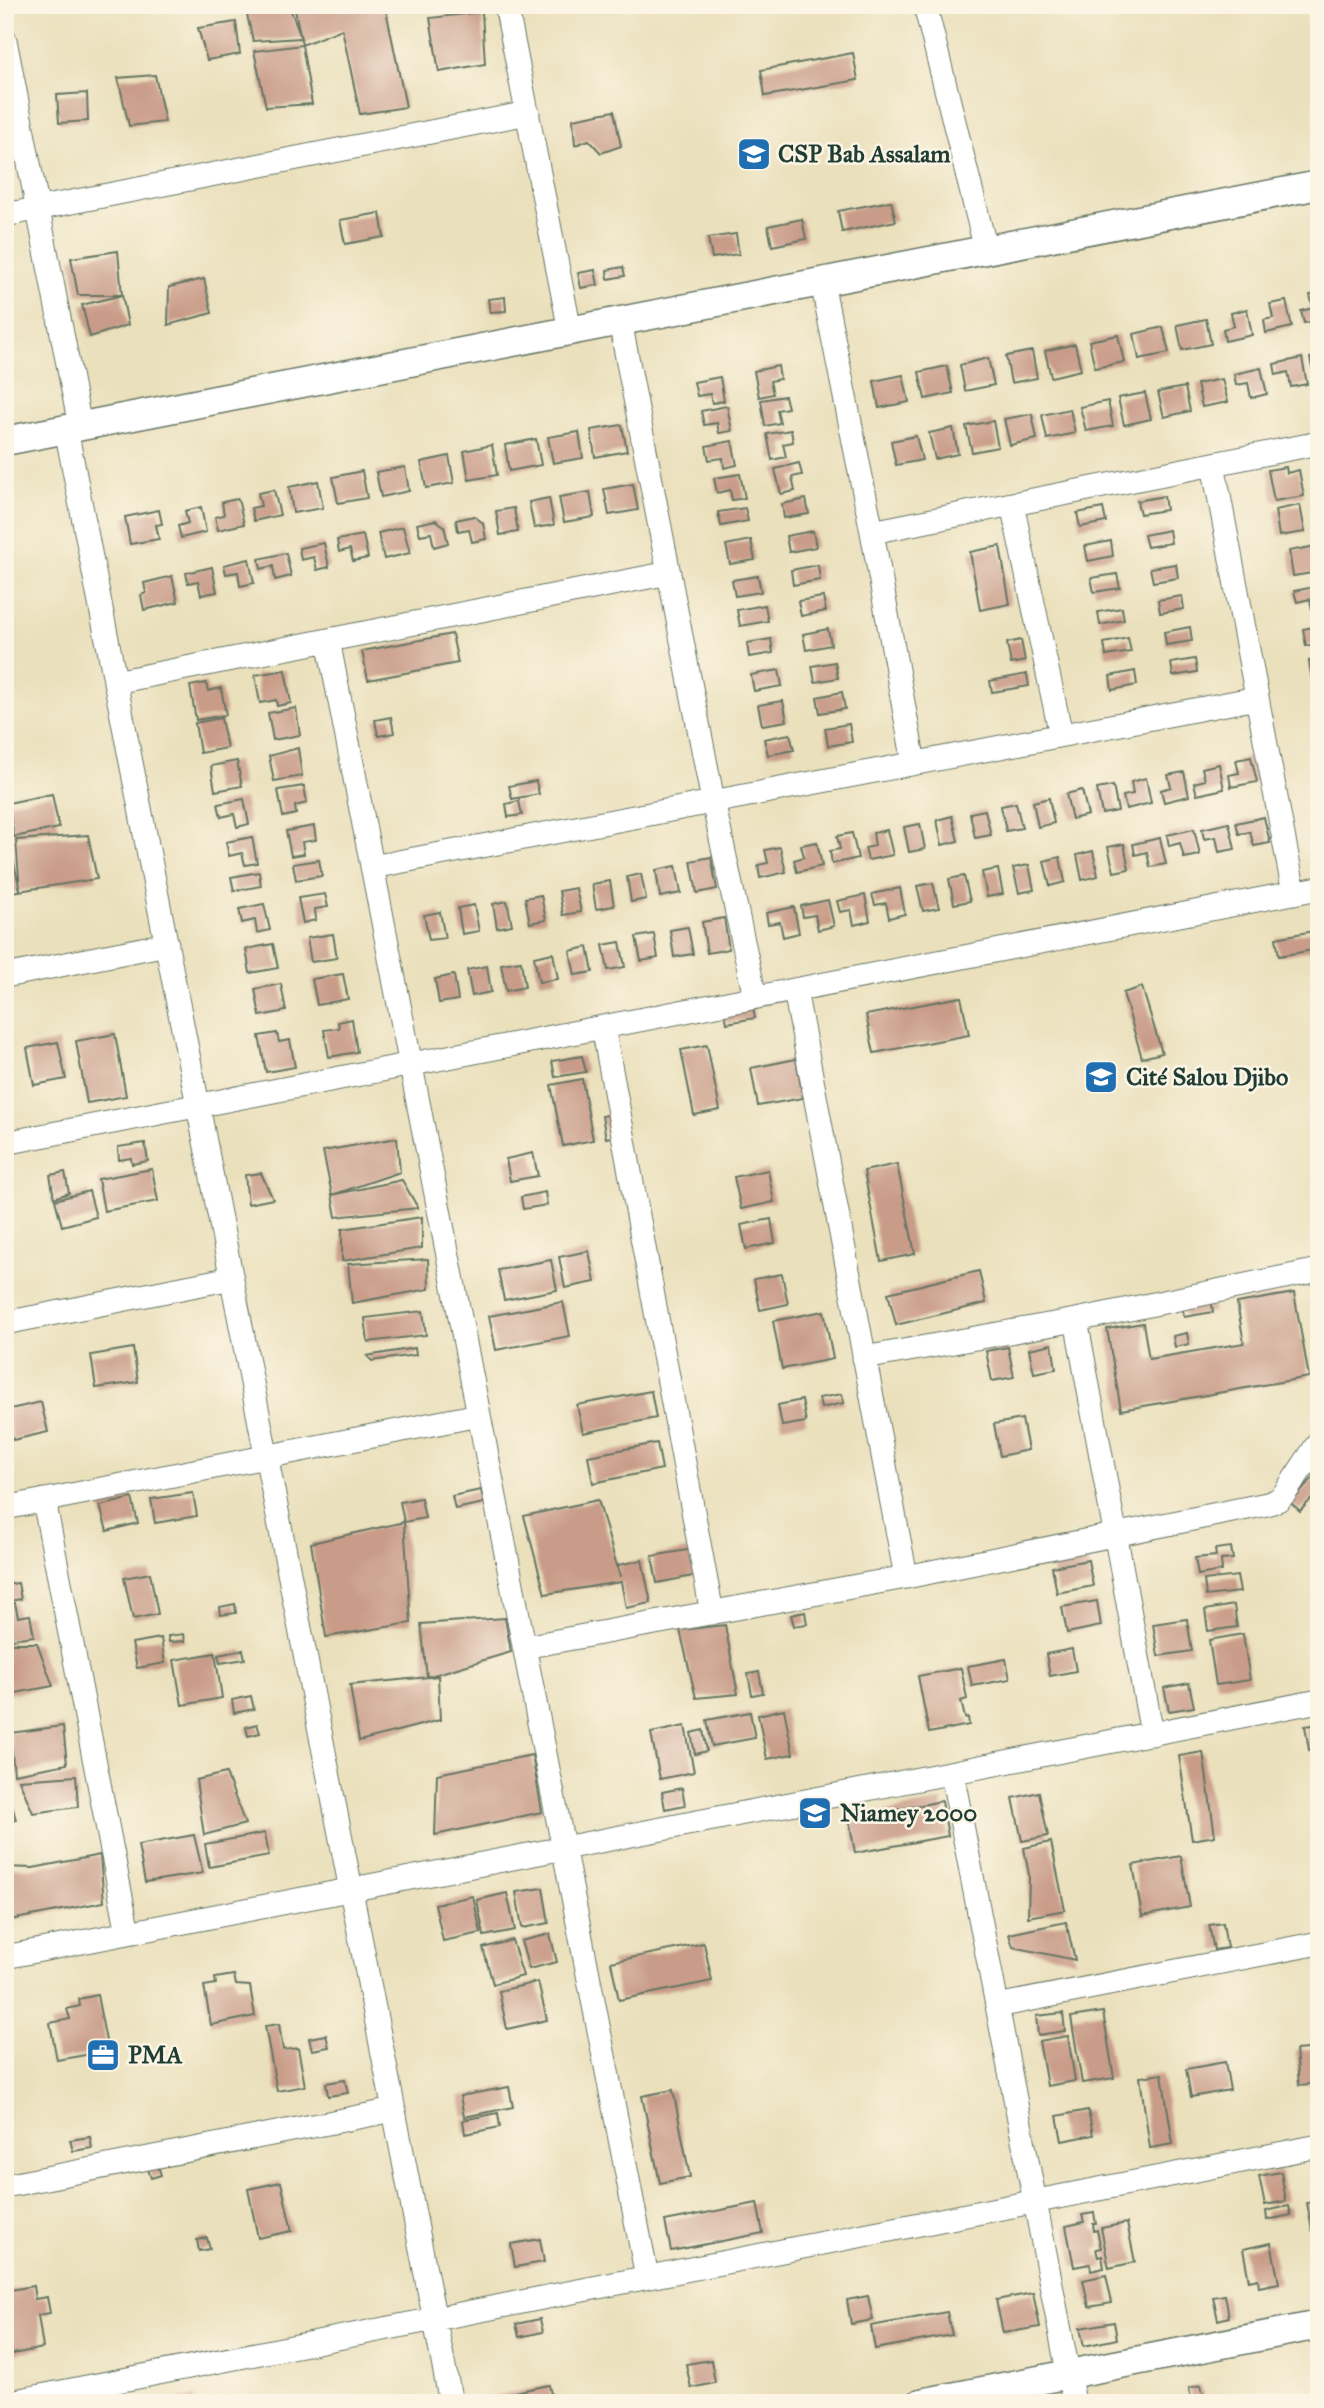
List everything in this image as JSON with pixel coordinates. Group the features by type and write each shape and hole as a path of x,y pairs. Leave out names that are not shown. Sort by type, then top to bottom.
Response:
{"street":[{"path":"506,5 570,331"},
{"path":"925,5 986,250"},
{"path":"5,40 38,209 116,682 451,2403"},
{"path":"5,215 528,113"},
{"path":"5,441 1319,185"},
{"path":"822,282 872,532 914,763"},
{"path":"620,321 713,802 755,997"},
{"path":"872,532 1319,443"},
{"path":"1213,464 1294,892"},
{"path":"1012,504 1061,735"},
{"path":"116,682 669,573"},
{"path":"328,640 647,2277"},
{"path":"372,867 1257,698"},
{"path":"5,1143 1319,888"},
{"path":"5,976 167,944"},
{"path":"795,989 906,1577"},
{"path":"603,1027 712,1613"},
{"path":"864,1358 1076,1320 1319,1270"},
{"path":"5,1323 232,1278"},
{"path":"1076,1320 1152,1734"},
{"path":"5,1508 478,1415"},
{"path":"524,1647 906,1577 1278,1500 1319,1442"},
{"path":"44,1500 128,1933"},
{"path":"5,1958 1319,1701"},
{"path":"952,1773 1074,2403"},
{"path":"997,2006 1319,1943"},
{"path":"5,2186 394,2110"},
{"path":"5,2403 39,2400 435,2319 1319,2146"},
{"path":"921,2403 1319,2325"}],"building":[{"path":"289,5 301,38 253,41 245,6"},
{"path":"294,5 385,5 406,107 360,114 342,29 302,45"},
{"path":"482,12 485,64 439,72 430,18"},
{"path":"236,22 240,54 207,60 198,28"},
{"path":"302,45 312,104 266,107 254,51"},
{"path":"853,53 858,80 765,96 761,70"},
{"path":"155,75 165,122 129,126 118,78"},
{"path":"87,93 88,121 59,123 57,95"},
{"path":"614,111 621,146 601,153 589,140 575,145 573,119"},
{"path":"891,201 896,221 842,232 838,211"},
{"path":"380,213 384,237 345,244 340,220"},
{"path":"802,219 806,239 772,246 768,226"},
{"path":"736,234 739,254 712,258 708,238"},
{"path":"118,251 122,295 78,295 71,258"},
{"path":"623,267 625,276 608,279 607,270"},
{"path":"595,270 598,285 581,288 578,273"},
{"path":"204,279 212,313 168,325 169,287"},
{"path":"1319,293 1319,320 1304,323 1301,311 1313,308 1310,295"},
{"path":"122,295 128,325 90,337 82,305"},
{"path":"505,297 506,311 490,312 488,299"},
{"path":"1286,301 1292,327 1266,333 1264,320 1273,318 1270,304"},
{"path":"1247,309 1252,335 1225,341 1223,329 1234,326 1231,313"},
{"path":"1206,319 1211,344 1182,350 1177,325"},
{"path":"1163,327 1169,353 1139,359 1134,334"},
{"path":"1118,335 1124,362 1095,368 1089,341"},
{"path":"1075,344 1081,370 1051,377 1045,351"},
{"path":"1032,351 1037,378 1011,383 1006,356"},
{"path":"1319,356 1319,367 1312,368 1310,358"},
{"path":"988,358 994,385 965,391 960,365"},
{"path":"1302,358 1307,384 1291,387 1288,372 1276,375 1274,364"},
{"path":"778,366 780,379 770,381 773,394 759,397 754,371"},
{"path":"947,366 953,393 925,399 919,372"},
{"path":"1261,368 1267,394 1251,398 1248,383 1236,385 1234,374"},
{"path":"903,375 909,402 879,408 874,381"},
{"path":"720,377 724,401 712,403 710,394 697,396 694,382"},
{"path":"1222,379 1228,402 1202,407 1197,384"},
{"path":"1185,387 1190,411 1164,417 1158,392"},
{"path":"1145,393 1151,419 1124,425 1118,398"},
{"path":"785,396 788,408 777,410 780,423 765,426 761,400"},
{"path":"1108,401 1113,426 1086,431 1080,407"},
{"path":"727,406 732,431 719,433 717,423 704,425 701,411"},
{"path":"1070,409 1075,433 1047,439 1042,415"},
{"path":"1032,414 1037,439 1010,445 1004,419"},
{"path":"993,421 998,447 972,452 966,426"},
{"path":"622,425 627,451 595,457 591,430"},
{"path":"953,428 958,454 935,459 929,433"},
{"path":"791,430 793,442 783,444 786,457 772,460 767,434"},
{"path":"579,432 583,458 553,463 548,437"},
{"path":"916,436 922,460 896,465 891,441"},
{"path":"536,439 541,465 509,471 505,445"},
{"path":"732,441 737,465 724,468 723,458 709,460 706,446"},
{"path":"492,445 497,475 469,480 464,451"},
{"path":"449,456 454,483 426,488 421,462"},
{"path":"799,463 802,475 792,477 795,491 781,494 775,469"},
{"path":"405,467 409,491 381,497 376,472"},
{"path":"1286,467 1287,473 1299,470 1304,496 1274,501 1268,470"},
{"path":"362,471 367,498 338,503 333,477"},
{"path":"740,474 745,498 732,500 730,490 717,493 714,478"},
{"path":"318,481 323,508 293,513 289,487"},
{"path":"633,484 638,510 609,515 604,489"},
{"path":"274,490 280,515 254,521 251,508 261,506 258,493"},
{"path":"590,492 594,517 564,522 559,497"},
{"path":"1164,496 1166,510 1140,514 1137,501"},
{"path":"549,498 554,525 534,528 529,502"},
{"path":"238,499 244,524 218,530 215,517 224,515 222,502"},
{"path":"806,499 809,514 784,518 782,504"},
{"path":"1300,505 1305,532 1279,536 1275,510"},
{"path":"201,507 206,532 181,538 178,526 188,523 185,511"},
{"path":"514,508 518,532 500,535 496,511"},
{"path":"745,508 748,521 721,526 718,512"},
{"path":"1103,508 1106,522 1080,527 1077,513"},
{"path":"159,510 162,524 156,525 159,539 130,544 125,517"},
{"path":"474,516 483,523 486,539 472,542 469,529 458,531 456,520"},
{"path":"436,520 444,526 448,543 434,547 431,533 420,535 417,524"},
{"path":"403,527 410,553 384,559 378,533"},
{"path":"1169,530 1171,543 1147,547 1144,535"},
{"path":"813,531 816,547 789,552 786,536"},
{"path":"363,535 368,558 353,561 350,549 339,552 337,540"},
{"path":"751,540 755,560 730,564 726,545"},
{"path":"1111,541 1113,556 1088,561 1085,546"},
{"path":"324,543 329,567 317,570 314,557 301,560 299,548"},
{"path":"1000,546 1010,604 980,610 970,552"},
{"path":"1316,546 1319,572 1293,576 1289,551"},
{"path":"286,553 291,576 275,580 273,566 261,569 259,559"},
{"path":"249,559 254,583 240,586 238,572 226,574 224,565"},
{"path":"1176,564 1178,578 1153,582 1150,568"},
{"path":"818,565 820,580 793,585 791,570"},
{"path":"212,567 217,592 201,595 198,581 188,583 186,573"},
{"path":"1117,574 1120,588 1094,592 1091,578"},
{"path":"172,576 178,602 144,610 141,595 146,593 144,583"},
{"path":"758,576 761,592 735,596 732,580"},
{"path":"1319,586 1319,609 1312,610 1310,599 1297,602 1294,591"},
{"path":"1182,596 1184,609 1160,613 1158,600"},
{"path":"823,597 826,611 801,616 798,601"},
{"path":"765,605 768,621 740,626 737,610"},
{"path":"1122,608 1124,620 1100,625 1098,612"},
{"path":"1319,626 1319,643 1306,646 1303,629"},
{"path":"1190,627 1192,641 1166,645 1164,632"},
{"path":"828,629 831,645 806,650 803,634"},
{"path":"452,634 458,663 368,680 362,651"},
{"path":"1128,638 1131,652 1106,656 1104,643"},
{"path":"771,639 773,653 749,657 747,643"},
{"path":"1021,640 1025,661 1011,664 1007,643"},
{"path":"1195,659 1197,672 1173,676 1171,663"},
{"path":"1319,660 1319,678 1312,679 1309,661"},
{"path":"835,662 838,678 815,682 812,666"},
{"path":"285,670 291,703 277,706 276,700 260,703 255,675"},
{"path":"779,670 782,686 754,691 751,675"},
{"path":"1135,671 1137,685 1112,690 1110,676"},
{"path":"1027,674 1029,686 992,692 990,681"},
{"path":"206,683 208,691 221,688 226,715 196,720 190,686"},
{"path":"842,692 845,709 820,713 817,697"},
{"path":"783,701 787,721 762,725 758,705"},
{"path":"296,708 300,735 273,740 268,713"},
{"path":"391,717 394,733 378,736 375,720"},
{"path":"221,718 227,748 200,753 195,723"},
{"path":"849,724 852,742 828,746 825,728"},
{"path":"790,734 794,750 768,755 764,739"},
{"path":"298,748 302,776 274,781 269,756"},
{"path":"1251,757 1257,782 1231,787 1229,775 1239,773 1236,760"},
{"path":"237,761 242,786 215,791 211,766"},
{"path":"1219,764 1224,789 1197,795 1194,783 1205,780 1202,768"},
{"path":"1184,772 1189,796 1164,802 1161,790 1171,787 1168,775"},
{"path":"1146,778 1151,803 1126,809 1123,796 1133,794 1131,782"},
{"path":"536,781 539,794 512,799 509,786"},
{"path":"304,786 307,803 295,806 296,814 283,817 278,790"},
{"path":"1113,786 1118,811 1102,814 1097,789"},
{"path":"1082,790 1088,815 1072,819 1066,794"},
{"path":"52,794 59,828 14,837 8,803"},
{"path":"1049,798 1054,823 1038,827 1033,802"},
{"path":"244,799 249,824 237,827 234,814 221,817 218,804"},
{"path":"519,801 522,815 508,817 506,804"},
{"path":"1016,803 1022,828 1006,831 1001,806"},
{"path":"985,810 991,835 975,838 970,813"},
{"path":"952,816 958,841 942,845 937,820"},
{"path":"1264,817 1270,843 1254,846 1250,832 1239,834 1236,823"},
{"path":"1229,823 1235,849 1219,852 1216,837 1204,839 1202,829"},
{"path":"920,824 925,849 909,852 904,827"},
{"path":"314,826 316,840 302,842 304,854 291,856 286,831"},
{"path":"1194,829 1200,855 1184,858 1180,843 1169,846 1167,835"},
{"path":"887,830 893,855 868,860 865,848 875,846 873,833"},
{"path":"852,833 858,858 832,864 830,851 840,849 837,836"},
{"path":"88,835 97,879 5,893 5,843 9,842 20,890 16,840"},
{"path":"252,837 257,863 245,865 242,853 229,856 226,842"},
{"path":"1160,838 1166,864 1150,867 1147,852 1135,855 1133,844"},
{"path":"817,842 822,866 797,872 794,860 804,857 801,845"},
{"path":"1124,844 1129,869 1114,872 1108,847"},
{"path":"780,847 786,872 760,878 758,865 768,863 765,850"},
{"path":"1093,851 1098,876 1082,880 1077,855"},
{"path":"711,857 717,889 697,893 691,861"},
{"path":"1060,857 1065,882 1050,886 1044,861"},
{"path":"319,860 322,876 296,880 293,864"},
{"path":"1029,865 1034,890 1019,893 1013,868"},
{"path":"676,866 681,893 660,897 656,870"},
{"path":"998,869 1003,894 987,897 982,872"},
{"path":"259,872 261,886 234,891 231,877"},
{"path":"641,874 646,899 631,902 627,877"},
{"path":"964,876 970,901 954,904 949,879"},
{"path":"610,881 614,906 596,909 592,884"},
{"path":"933,883 939,908 923,911 917,886"},
{"path":"576,888 581,912 563,915 559,891"},
{"path":"900,888 905,914 889,918 886,903 875,905 872,894"},
{"path":"325,894 328,907 315,909 316,920 303,923 298,898"},
{"path":"541,895 546,920 530,923 525,898"},
{"path":"865,895 870,921 854,925 851,910 840,912 837,901"},
{"path":"828,900 834,926 818,930 815,915 803,917 801,906"},
{"path":"507,901 512,925 497,928 493,904"},
{"path":"264,904 270,930 257,933 255,920 242,923 239,909"},
{"path":"474,905 479,931 462,934 458,908"},
{"path":"794,907 799,933 783,937 780,922 768,924 766,913"},
{"path":"440,912 445,938 429,940 424,915"},
{"path":"724,918 729,949 707,953 702,922"},
{"path":"688,927 693,954 674,957 670,930"},
{"path":"1319,930 1319,949 1279,956 1276,938"},
{"path":"333,934 337,958 311,962 307,938"},
{"path":"654,934 658,958 641,961 636,937"},
{"path":"620,942 625,967 608,970 603,945"},
{"path":"273,944 278,968 250,973 246,949"},
{"path":"588,947 593,972 575,975 570,951"},
{"path":"553,953 558,979 539,982 534,957"},
{"path":"521,961 525,987 506,991 501,964"},
{"path":"487,966 491,992 472,996 467,970"},
{"path":"343,974 348,999 317,1005 312,979"},
{"path":"454,975 458,1000 439,1003 435,979"},
{"path":"281,984 286,1011 260,1016 255,989"},
{"path":"1142,987 1162,1053 1142,1058 1123,993"},
{"path":"961,997 969,1035 874,1053 866,1015"},
{"path":"752,1003 755,1018 727,1023 724,1008"},
{"path":"352,1019 357,1052 329,1057 324,1030 339,1028 338,1022"},
{"path":"277,1033 279,1042 290,1040 295,1067 266,1072 259,1036"},
{"path":"115,1034 126,1096 87,1103 76,1041"},
{"path":"58,1042 66,1079 34,1085 27,1048"},
{"path":"707,1045 720,1110 694,1115 681,1050"},
{"path":"582,1056 586,1072 555,1077 552,1061"},
{"path":"796,1059 803,1098 758,1106 751,1068"},
{"path":"582,1079 593,1140 563,1146 551,1085"},
{"path":"617,1113 621,1135 606,1138 602,1116"},
{"path":"397,1138 400,1172 332,1195 323,1151"},
{"path":"145,1143 148,1161 132,1164 131,1158 119,1160 118,1147"},
{"path":"533,1153 538,1176 510,1181 506,1159"},
{"path":"897,1164 915,1254 881,1261 864,1171"},
{"path":"152,1169 158,1201 104,1211 98,1179"},
{"path":"768,1170 774,1202 741,1209 734,1177"},
{"path":"65,1172 69,1193 54,1198 50,1175"},
{"path":"261,1173 273,1199 248,1204 245,1175"},
{"path":"402,1180 418,1208 336,1217 332,1195"},
{"path":"89,1191 96,1217 62,1226 55,1200"},
{"path":"545,1192 547,1205 523,1209 521,1197"},
{"path":"422,1217 422,1248 342,1261 342,1229"},
{"path":"771,1219 775,1243 746,1249 741,1225"},
{"path":"589,1251 595,1282 565,1288 559,1257"},
{"path":"428,1259 429,1289 352,1303 348,1264"},
{"path":"551,1260 557,1290 504,1300 498,1270"},
{"path":"979,1271 986,1303 896,1325 888,1293"},
{"path":"782,1274 788,1304 760,1310 754,1279"},
{"path":"1294,1293 1309,1377 1121,1410 1107,1329 1143,1323 1149,1359 1244,1343 1237,1303"},
{"path":"1211,1298 1213,1312 1184,1317 1182,1303"},
{"path":"563,1302 570,1336 496,1350 489,1316"},
{"path":"423,1311 426,1335 368,1342 365,1318"},
{"path":"824,1311 833,1359 782,1369 773,1321"},
{"path":"1187,1333 1189,1344 1175,1347 1173,1336"},
{"path":"1052,1344 1056,1369 1034,1373 1029,1349"},
{"path":"1008,1347 1014,1377 992,1381 986,1351"},
{"path":"133,1348 138,1382 96,1388 91,1355"},
{"path":"415,1348 416,1355 372,1361 367,1356"},
{"path":"651,1391 656,1418 583,1433 577,1405"},
{"path":"842,1394 844,1403 821,1408 819,1398"},
{"path":"802,1400 806,1422 782,1426 778,1405"},
{"path":"41,1402 48,1432 13,1440 6,1410"},
{"path":"1022,1419 1028,1450 1000,1456 994,1424"},
{"path":"657,1443 662,1469 593,1483 588,1456"},
{"path":"1317,1473 1319,1491 1300,1511 1291,1503"},
{"path":"481,1490 484,1503 455,1509 452,1496"},
{"path":"193,1493 197,1516 155,1523 151,1499"},
{"path":"132,1498 138,1523 107,1531 100,1506"},
{"path":"421,1498 425,1518 404,1522 400,1502"},
{"path":"598,1500 620,1577 618,1565 642,1560 651,1603 626,1608 621,1582 545,1594 524,1516"},
{"path":"404,1522 411,1623 326,1637 311,1543"},
{"path":"1231,1547 1233,1559 1221,1560 1222,1571 1198,1575 1195,1558 1216,1556 1215,1549"},
{"path":"693,1549 698,1575 657,1583 652,1556"},
{"path":"1088,1560 1093,1586 1057,1593 1052,1567"},
{"path":"150,1573 158,1614 133,1619 124,1578"},
{"path":"1237,1576 1240,1592 1206,1596 1204,1580"},
{"path":"18,1583 21,1599 5,1602 5,1585"},
{"path":"1097,1601 1101,1626 1067,1633 1062,1607"},
{"path":"15,1603 18,1617 30,1615 34,1636 5,1640 5,1604"},
{"path":"235,1604 236,1613 221,1615 220,1607"},
{"path":"1234,1605 1237,1627 1208,1631 1205,1610"},
{"path":"805,1612 807,1624 794,1626 791,1615"},
{"path":"505,1618 511,1652 427,1677 421,1624"},
{"path":"1187,1619 1192,1651 1158,1656 1153,1624"},
{"path":"725,1625 738,1694 696,1698 680,1630"},
{"path":"184,1634 185,1641 169,1642 168,1636"},
{"path":"1243,1634 1250,1680 1216,1685 1209,1640"},
{"path":"161,1638 165,1663 137,1668 132,1643"},
{"path":"5,1643 37,1643 53,1686 5,1695"},
{"path":"1072,1649 1076,1671 1050,1676 1046,1654"},
{"path":"243,1650 245,1659 220,1663 218,1655"},
{"path":"215,1653 222,1698 182,1705 174,1660"},
{"path":"1006,1659 1010,1679 972,1686 968,1666"},
{"path":"961,1668 967,1699 961,1701 969,1725 929,1733 918,1676"},
{"path":"759,1672 763,1693 752,1695 748,1674"},
{"path":"438,1676 440,1720 359,1741 350,1685"},
{"path":"1189,1683 1194,1707 1169,1711 1164,1688"},
{"path":"251,1696 254,1709 234,1713 232,1700"},
{"path":"784,1709 793,1754 767,1759 758,1715"},
{"path":"750,1712 755,1738 712,1746 707,1720"},
{"path":"257,1724 260,1733 248,1736 246,1727"},
{"path":"1319,1724 1319,1748 1309,1750 1305,1726"},
{"path":"63,1726 67,1764 14,1774 10,1733"},
{"path":"685,1726 694,1772 660,1779 651,1733"},
{"path":"703,1730 707,1751 695,1754 691,1733"},
{"path":"1203,1752 1215,1836 1192,1840 1179,1756"},
{"path":"532,1755 542,1812 435,1835 437,1774"},
{"path":"226,1773 245,1824 204,1835 196,1780"},
{"path":"76,1776 78,1807 33,1813 19,1780"},
{"path":"5,1778 16,1820 5,1822"},
{"path":"682,1788 685,1805 665,1809 662,1792"},
{"path":"1039,1792 1048,1836 1022,1841 1013,1798"},
{"path":"942,1801 948,1836 855,1853 849,1819"},
{"path":"265,1833 269,1856 209,1867 205,1844"},
{"path":"194,1835 203,1873 145,1882 138,1845"},
{"path":"1051,1842 1065,1910 1028,1917 1029,1875 1024,1848"},
{"path":"100,1855 104,1902 5,1921 5,1867 33,1868"},
{"path":"1181,1856 1190,1907 1142,1916 1133,1865"},
{"path":"543,1888 549,1923 522,1928 516,1892"},
{"path":"507,1893 515,1930 484,1936 477,1900"},
{"path":"473,1896 481,1933 443,1941 435,1904"},
{"path":"1066,1922 1075,1960 1013,1947 1009,1934"},
{"path":"1223,1923 1227,1948 1214,1950 1209,1925"},
{"path":"550,1934 557,1962 529,1969 521,1941"},
{"path":"512,1940 523,1976 493,1984 483,1948"},
{"path":"704,1943 712,1981 619,2000 611,1962"},
{"path":"234,1975 236,1985 250,1986 255,2016 211,2025 204,1986 216,1984 215,1978"},
{"path":"538,1982 547,2020 507,2029 499,1991"},
{"path":"97,1995 108,2051 57,2060 50,2023 70,2019 67,2009 80,2006 79,1999"},
{"path":"1103,2012 1114,2078 1082,2083 1071,2017"},
{"path":"1063,2013 1065,2031 1038,2035 1036,2016"},
{"path":"279,2024 283,2050 298,2048 305,2086 277,2091 265,2026"},
{"path":"326,2035 329,2047 312,2050 309,2038"},
{"path":"1068,2036 1075,2081 1047,2086 1039,2041"},
{"path":"1319,2048 1319,2083 1299,2085 1296,2050"},
{"path":"1225,2062 1230,2090 1191,2097 1186,2069"},
{"path":"1162,2074 1173,2144 1150,2148 1140,2077"},
{"path":"345,2080 348,2093 328,2096 326,2083"},
{"path":"509,2087 513,2107 464,2117 460,2096"},
{"path":"673,2090 690,2177 660,2183 642,2096"},
{"path":"1088,2110 1093,2135 1062,2141 1057,2116"},
{"path":"498,2113 500,2127 465,2134 463,2120"},
{"path":"90,2137 92,2148 73,2151 70,2140"},
{"path":"158,2166 161,2175 151,2178 148,2169"},
{"path":"1281,2172 1286,2201 1265,2205 1259,2176"},
{"path":"281,2182 292,2231 258,2238 248,2189"},
{"path":"1319,2201 1319,2229 1312,2230 1307,2203"},
{"path":"757,2203 763,2233 671,2251 665,2221"},
{"path":"1289,2206 1291,2215 1267,2220 1266,2211"},
{"path":"1094,2213 1094,2231 1097,2230 1101,2248 1096,2249 1098,2257 1102,2256 1104,2268 1091,2271 1090,2264 1074,2267 1066,2226 1084,2222 1082,2215"},
{"path":"1127,2223 1135,2262 1109,2268 1101,2228"},
{"path":"207,2238 210,2249 199,2251 197,2240"},
{"path":"540,2239 544,2262 515,2267 511,2244"},
{"path":"1271,2243 1279,2283 1259,2287 1258,2279 1249,2281 1243,2249"},
{"path":"1106,2275 1112,2303 1089,2307 1083,2280"},
{"path":"33,2286 35,2299 47,2297 50,2313 38,2315 43,2348 8,2355 5,2341 5,2291"},
{"path":"1033,2293 1040,2327 1003,2333 996,2300"},
{"path":"1225,2295 1229,2317 1218,2320 1213,2297"},
{"path":"868,2296 873,2320 851,2324 847,2300"},
{"path":"947,2312 952,2335 875,2349 871,2326"},
{"path":"540,2319 543,2332 519,2337 516,2324"},
{"path":"1114,2322 1117,2339 1084,2346 1080,2328"},
{"path":"711,2360 715,2383 691,2388 686,2364"},
{"path":"549,2385 553,2403 487,2403 486,2398"},
{"path":"1201,2385 1205,2401 1192,2403 1189,2388"},
{"path":"195,2397 196,2403 171,2403 171,2401"}],"place":[{"name":"CSP Bab Assalam","path":"754,154"},
{"name":"Cité Salou Djibo","path":"1101,1077"},
{"name":"Niamey 2000","path":"815,1813"},
{"name":"PMA","path":"103,2055"}]}
